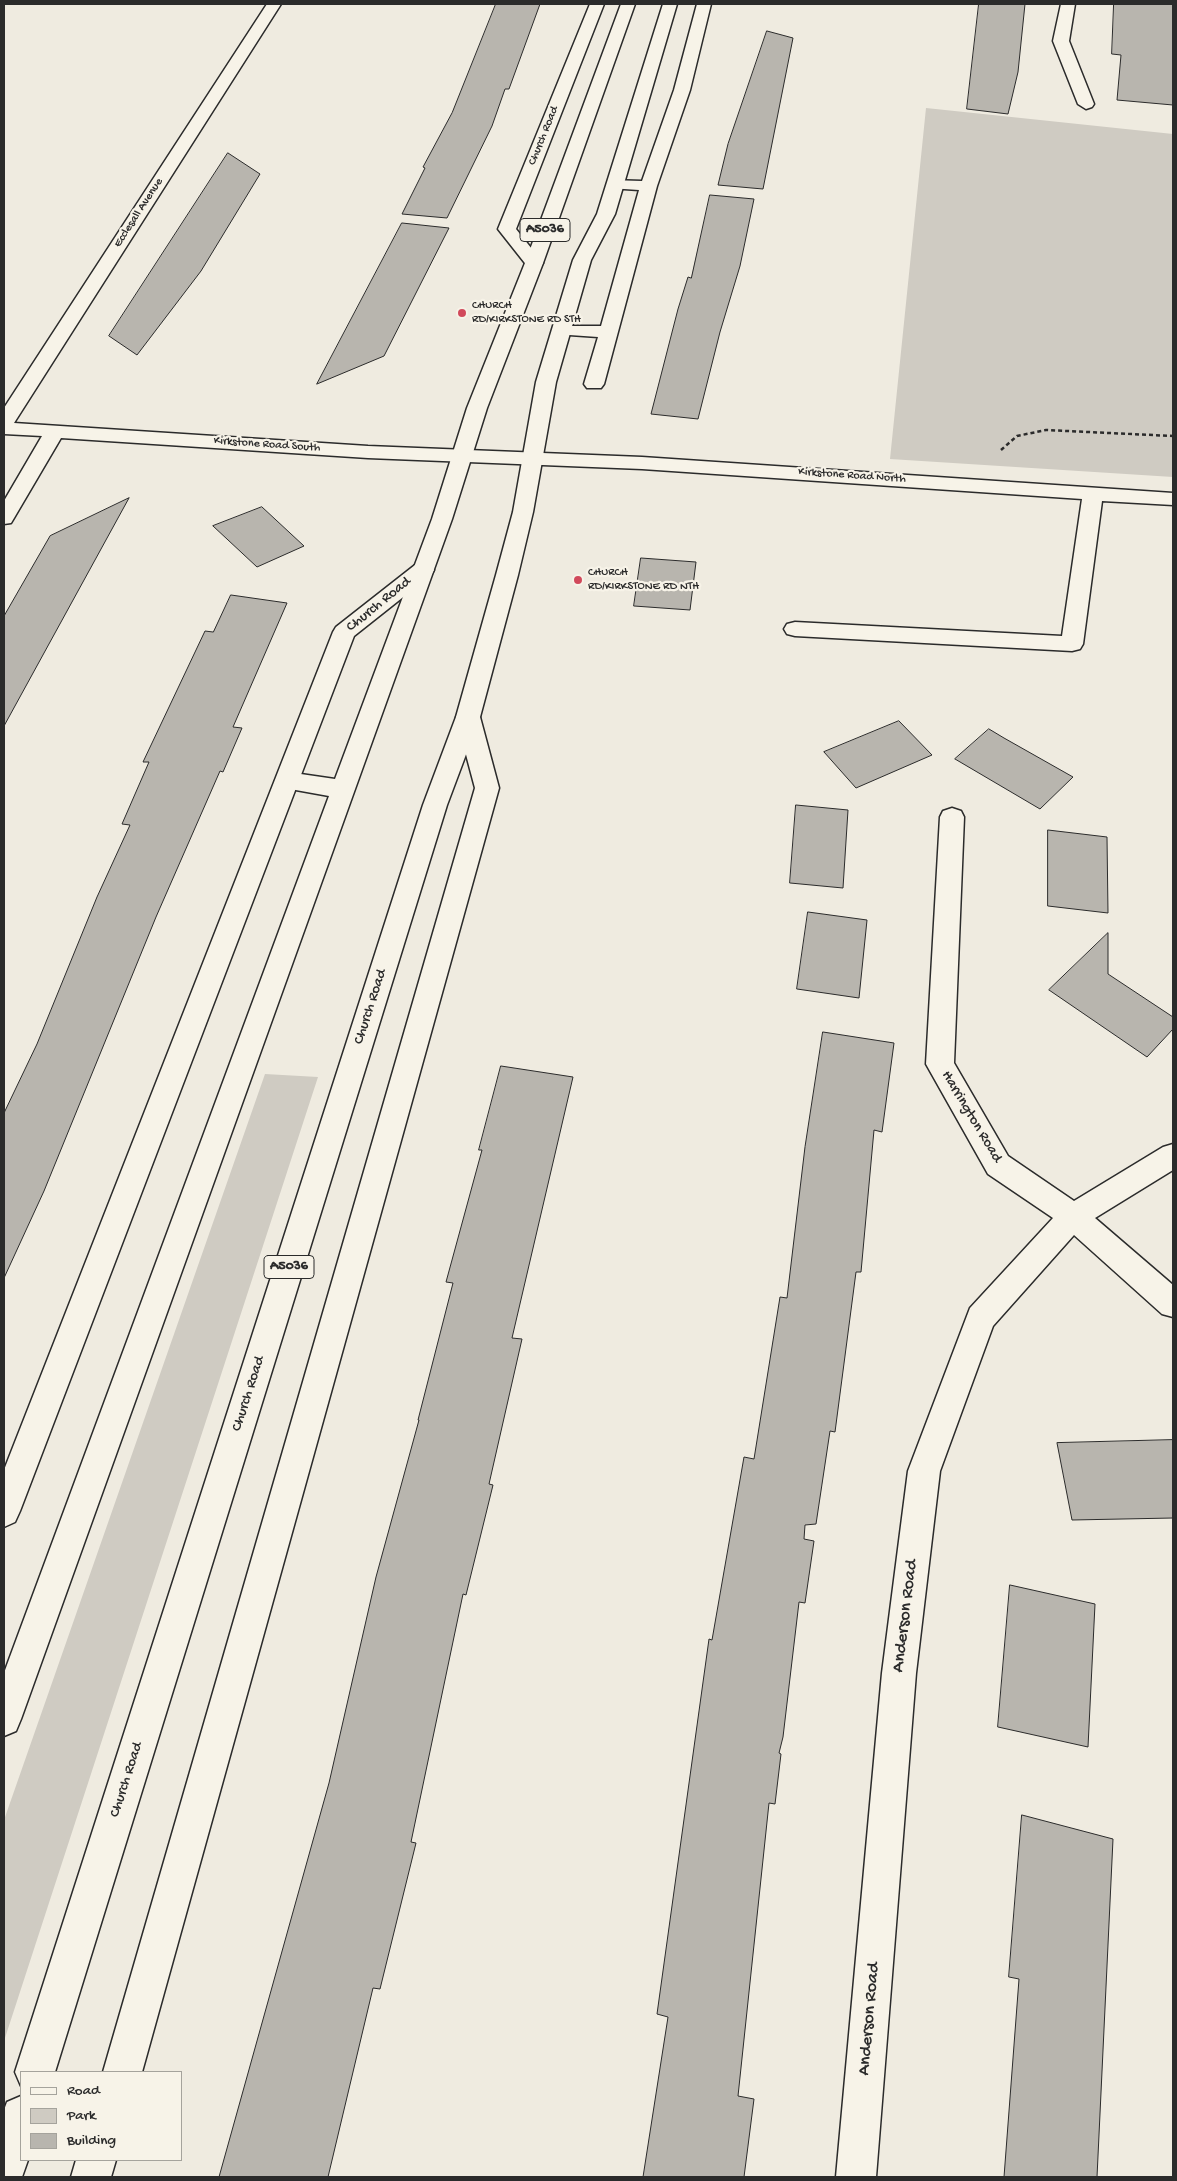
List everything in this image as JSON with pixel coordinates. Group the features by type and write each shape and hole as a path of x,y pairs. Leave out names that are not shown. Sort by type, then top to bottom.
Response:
{"main road":[{"name":"Ecclesall Avenue","path":"4,423 274,4"},
{"name":"Church Road","path":"534,263 507,229 597,4"},
{"name":"Church Road","path":"4,1719 342,789 448,504 477,408 534,263 628,4"},
{"name":"Church Road","path":"35,2071 435,805 468,717 508,575 523,512 546,382 582,260 606,214 670,4"},
{"path":"594,384 649,186 682,90 704,4"},
{"path":"1068,4 1060,41 1086,104"},
{"path":"615,184 649,186"},
{"path":"562,330 608,332"},
{"name":"Kirkstone Road South","path":"4,428 531,459"},
{"path":"4,518 55,432"},
{"name":"Kirkstone Road North","path":"531,459 642,463 1093,492 1173,499"},
{"path":"795,629 1072,644 1093,492"},
{"name":"Church Road","path":"4,1511 344,632 423,570"},
{"path":"122,2071 333,1337 487,788 468,717"},
{"path":"287,781 342,789"},
{"name":"Harrington Road","path":"952,817 940,1064 998,1165 1073,1216 1173,1304"},
{"name":"Anderson Road","path":"856,2177 899,1673 924,1471 981,1318 1073,1216 1173,1156"},
{"path":"4,2172 20,2119"},
{"path":"91,2177 96,2161"}],"path":[{"path":"997,486 996,460 1003,446 1015,437 1034,431 1053,430 1173,436"}],"green space":[{"path":"926,108 1173,134 1173,477 890,459"},
{"path":"265,1074 318,1077 4,2041 4,1820"}],"building":[{"path":"496,4 540,4 509,89 505,89 492,126 447,218 402,214 425,168 423,167 452,113"},
{"path":"979,4 1025,4 1018,72 1008,114 967,109"},
{"path":"1114,4 1173,4 1173,105 1117,100 1121,55 1112,54"},
{"path":"767,31 793,38 763,189 718,185 728,144"},
{"path":"228,153 260,174 201,271 137,355 109,336"},
{"path":"710,195 754,199 740,266 720,332 698,419 651,414 678,309 688,277 691,278"},
{"path":"402,223 449,228 384,356 317,384"},
{"path":"129,498 4,726 4,616 50,536"},
{"path":"262,507 304,546 257,567 213,526"},
{"path":"641,558 696,562 690,610 634,606"},
{"path":"231,595 287,603 233,727 242,728 223,772 220,771 156,917 44,1191 4,1278 4,1113 37,1044 97,897 130,825 122,824 149,762 143,762 205,631 213,632"},
{"path":"899,721 932,755 856,788 824,752"},
{"path":"989,729 1073,777 1040,809 955,759"},
{"path":"796,805 848,810 843,888 790,883"},
{"path":"1048,830 1107,837 1108,913 1048,906"},
{"path":"808,912 867,920 859,998 797,989"},
{"path":"1108,933 1108,974 1173,1017 1173,1029 1147,1057 1049,990"},
{"path":"823,1032 894,1043 882,1132 874,1130 861,1272 856,1272 835,1432 830,1431 816,1524 805,1525 804,1539 814,1541 805,1603 799,1602 783,1737 779,1753 781,1754 775,1804 769,1803 738,2096 754,2099 744,2177 643,2177 668,2017 657,2014 709,1639 712,1640 744,1457 754,1459 780,1297 787,1298 805,1147"},
{"path":"501,1066 573,1077 512,1338 522,1339 489,1484 493,1485 466,1595 463,1594 411,1842 416,1843 380,1989 373,1988 328,2177 219,2177 329,1783 376,1577 419,1420 453,1283 446,1282 482,1150 479,1150"},
{"path":"1173,1440 1173,1518 1072,1520 1057,1443"},
{"path":"1010,1585 1095,1604 1088,1747 998,1727"},
{"path":"1022,1815 1113,1839 1097,2177 1004,2177 1019,1979 1009,1977"}],"place":[{"name":"CHURCH RD/KIRKSTONE RD STH","path":"462,313"},
{"name":"CHURCH RD/KIRKSTONE RD NTH","path":"578,580"}]}
